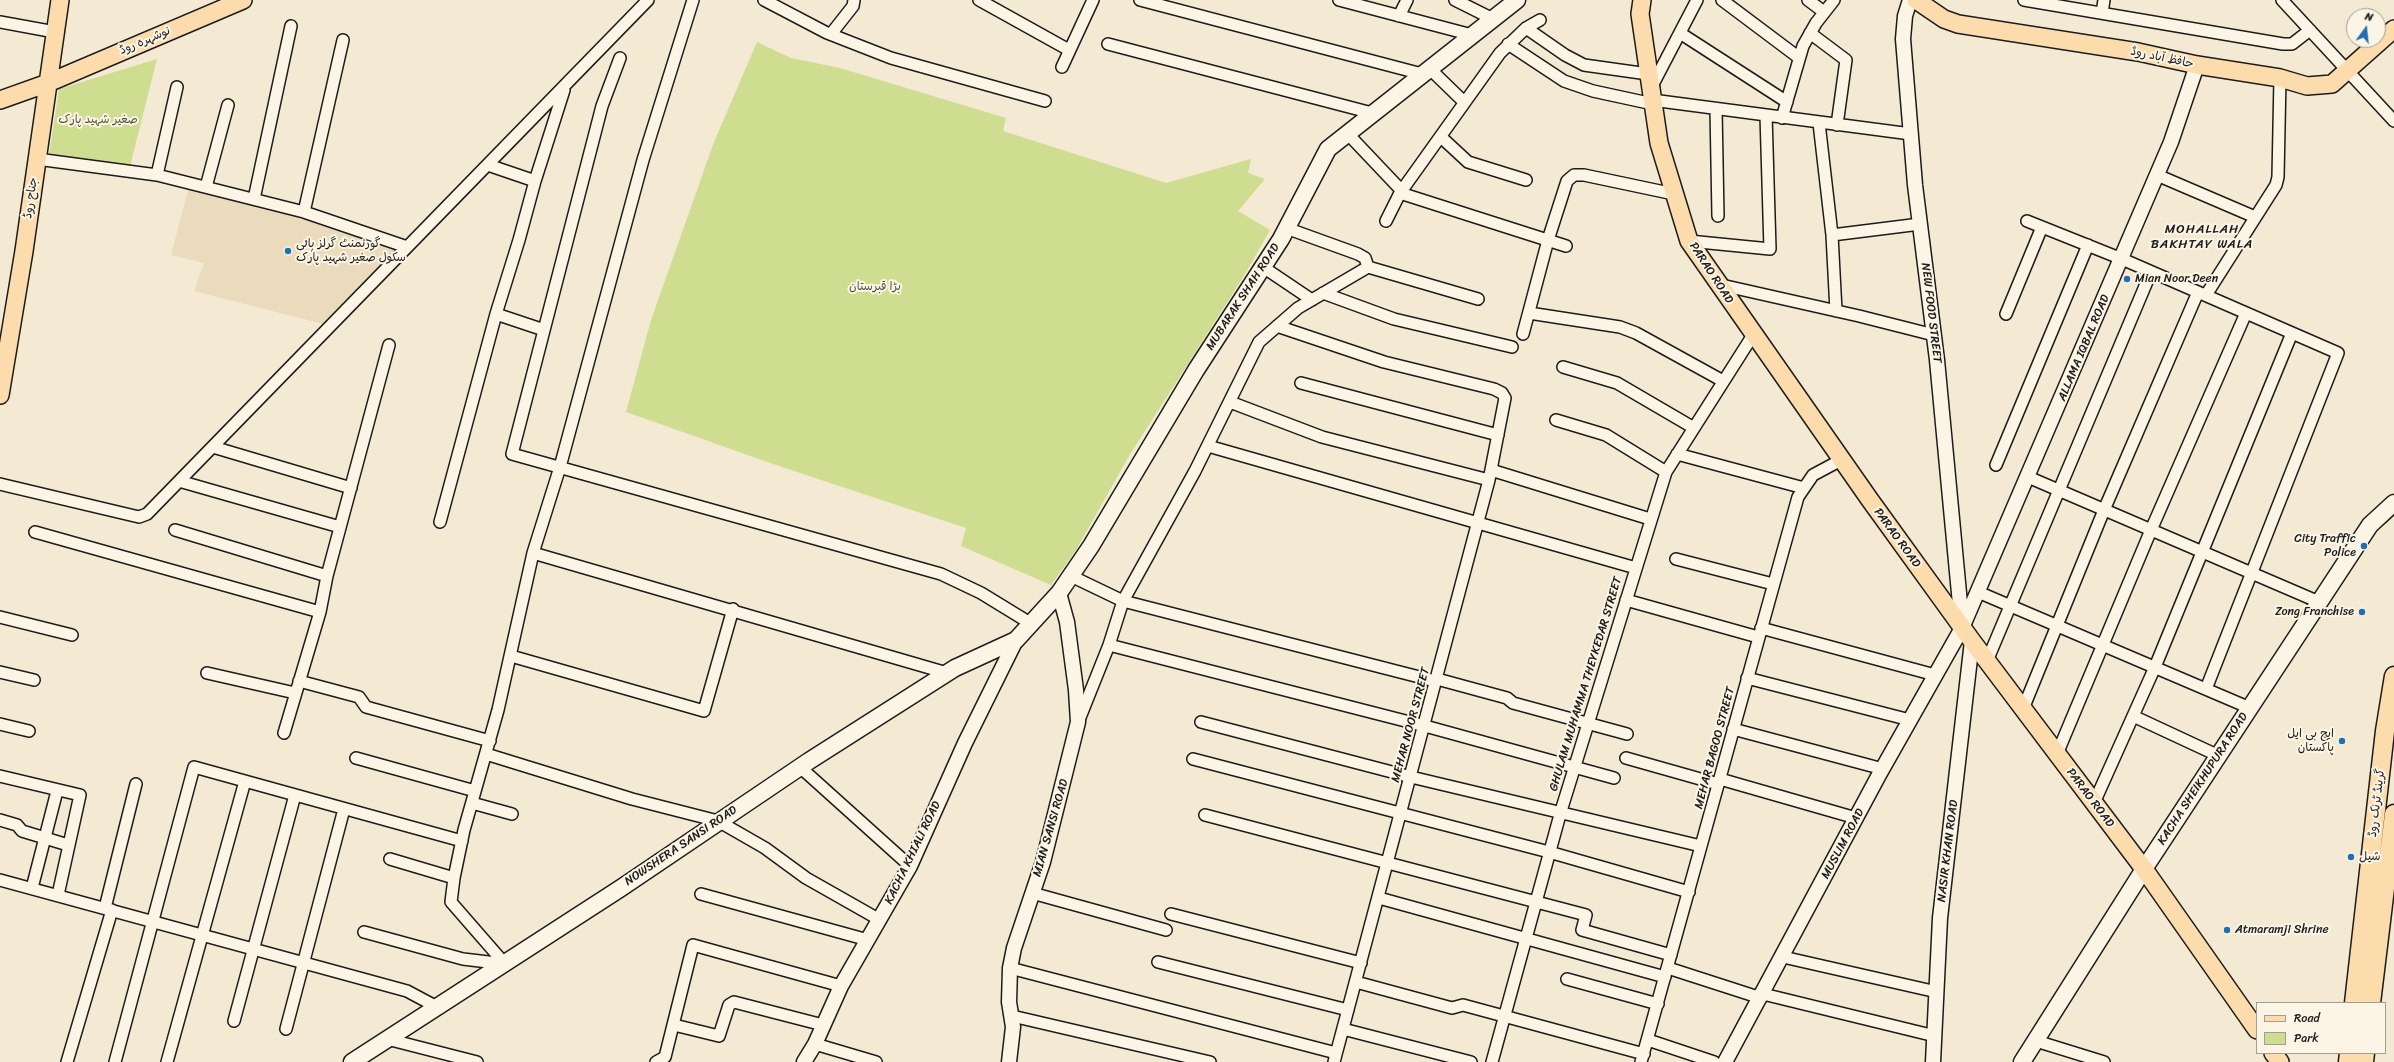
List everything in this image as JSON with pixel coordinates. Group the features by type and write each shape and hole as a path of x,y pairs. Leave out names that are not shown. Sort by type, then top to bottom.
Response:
{"highway":[{"name":"گرینڈ ٹرنک روڈ","path":"2354,1002 2393,683"},
{"name":"گرینڈ ٹرنک روڈ","path":"2371,1002 2394,814"}],"main road":[{"name":"جناح روڈ","path":"0,395 60,0"},
{"name":"نوشہرہ روڈ","path":"48,83 243,0"},
{"name":"MUBARAK SHAH ROAD","path":"1016,640 1059,593 1095,540 1196,370 1263,267 1286,228 1328,149 1517,0"},
{"name":"PARAO ROAD","path":"1642,0 1640,14 1658,143 1689,241 1717,284 1841,460 1962,628 2144,869 2256,1029"},
{"name":"حافظ آباد روڈ","path":"1916,0 1944,19 1958,24 2138,52 2197,65 2280,78 2307,86 2332,84 2394,29"},
{"path":"0,100 48,83"},
{"path":"0,112 24,101 48,83"},
{"name":"KACHA SHEIKHUPURA ROAD","path":"2022,1062 2144,869 2370,525 2394,503"},
{"name":"NOWSHERA SANSI ROAD","path":"352,1062 505,964 800,767 948,673 1016,640"},
{"path":"2274,1054 2280,1062"}],"street":[{"path":"0,484 139,517 147,514 213,448 407,247 565,88 648,0"},
{"path":"505,964 451,902 454,878 462,841 490,740 511,656 533,553 560,467 643,160 693,0"},
{"path":"764,0 831,34 890,58 1045,101"},
{"path":"831,34 853,6 854,0"},
{"path":"979,0 1069,50"},
{"path":"1140,0 1426,71 1464,102"},
{"path":"1340,0 1472,35"},
{"path":"1399,16 1407,0"},
{"path":"1455,0 1493,19"},
{"path":"1651,92 1697,0"},
{"path":"1722,0 1798,57"},
{"path":"1808,0 1824,12"},
{"path":"1782,118 1798,57 1810,33 1834,0"},
{"name":"NEW FOOD STREET","path":"1910,0 1905,16 1903,39 1920,224 1934,336 1962,628"},
{"path":"2024,0 2292,44 2310,30"},
{"path":"2102,12 2104,0"},
{"path":"2282,0 2349,70 2394,121"},
{"path":"1062,67 1090,1"},
{"path":"1386,221 1401,192 1441,137 1464,102 1508,44 1526,28 1540,20"},
{"path":"0,22 55,32"},
{"path":"254,199 290,26"},
{"path":"1526,28 1565,55 1584,65 1651,92 1716,108 1819,123 1911,134"},
{"path":"1680,33 1786,102"},
{"path":"1810,33 1846,60 1837,125"},
{"path":"304,212 343,40"},
{"path":"1108,44 1372,113"},
{"path":"1508,44 1564,81 1593,91 1651,92"},
{"path":"620,58 602,106 512,454 941,574 981,593 1030,623"},
{"name":"ALLAMA IQBAL ROAD","path":"1962,628 2158,175 2176,130 2197,65"},
{"path":"2023,709 2104,510 2202,294 2276,185 2278,177 2280,78"},
{"path":"157,175 177,87"},
{"path":"440,522 496,314 519,240 534,181 565,88"},
{"path":"206,187 228,105"},
{"path":"1716,108 1718,216"},
{"path":"1689,241 1770,250 1766,115"},
{"path":"1819,123 1832,235 1836,311"},
{"path":"1347,133 1401,192 1566,246"},
{"path":"1441,137 1468,162 1526,180"},
{"path":"37,159 157,175 304,212 407,247"},
{"path":"488,165 534,181"},
{"path":"1523,334 1548,240 1567,181 1574,175 1594,176 1674,194"},
{"path":"2158,175 2255,217"},
{"path":"2028,221 2122,259 2338,352 2206,689"},
{"path":"1832,235 1920,224"},
{"path":"2006,314 2042,227"},
{"path":"1286,228 1358,254 1365,258 1368,267"},
{"path":"1996,465 2088,245"},
{"path":"1263,267 1312,300"},
{"path":"1078,722 1109,645 1123,601 1208,446 1259,342 1277,326 1312,300 1368,267 1478,299"},
{"path":"1987,661 2009,605 2151,272"},
{"path":"1717,284 1836,311 1934,336"},
{"path":"1323,293 1394,319 1512,347"},
{"path":"1529,313 1620,327 1636,333 1723,381"},
{"path":"2058,754 2151,530 2246,313"},
{"path":"496,314 544,330"},
{"name":"MEHAR NOOR STREET","path":"1277,326 1384,362 1502,393 1505,398 1490,475 1478,522 1425,726 1335,1058"},
{"path":"2094,803 2155,667 2201,551 2292,333"},
{"name":"GHULAM MUHAMMA THEYKEDAR STREET","path":"1492,1062 1561,811 1650,519 1666,472 1753,335"},
{"path":"284,732 320,612 327,576 389,345"},
{"path":"1563,367 1617,383 1694,428"},
{"path":"1301,384 1498,435"},
{"path":"1230,402 1322,437 1490,475 1650,519"},
{"path":"1556,420 1606,436 1666,472"},
{"path":"1208,446 1636,568"},
{"path":"213,448 351,488"},
{"path":"1677,454 1804,488"},
{"name":"MEHAR BAGOO STREET","path":"1643,1058 1702,846 1759,632 1798,497 1813,475 1841,460"},
{"path":"2028,477 2319,602"},
{"path":"179,481 340,526"},
{"path":"175,530 327,576"},
{"path":"35,532 320,612"},
{"path":"533,553 733,609 948,673"},
{"path":"1676,559 1773,584"},
{"path":"1070,576 1123,601 1430,680 1437,679 1507,698 1513,703 1628,734"},
{"path":"1978,592 2250,708"},
{"name":"MIAN SANSI ROAD","path":"1009,1062 1012,1016 1010,1002 1010,968 1014,948 1032,893 1068,767 1078,722 1076,690 1067,622 1059,593"},
{"path":"1626,600 1935,676"},
{"path":"511,656 704,712 733,609"},
{"path":"0,617 72,635"},
{"name":"MUSLIM ROAD","path":"1726,1062 1856,818 1962,628"},
{"name":"KACHA KHIALI ROAD","path":"804,1062 815,1044 841,986 910,866 965,743 1016,640"},
{"name":"NASIR KHAN ROAD","path":"1933,1062 1940,918 1972,641"},
{"path":"1109,645 1425,726 1614,778"},
{"path":"0,672 34,680"},
{"path":"207,673 295,693"},
{"path":"1747,678 1910,720"},
{"path":"299,681 359,697 366,707 490,740"},
{"path":"2133,716 2219,756"},
{"path":"1201,722 1411,777 1561,811 1702,846"},
{"path":"0,724 29,731"},
{"path":"1733,729 1883,769"},
{"path":"486,754 632,799 718,821 765,848 806,878 880,920"},
{"path":"356,758 475,791"},
{"path":"1626,758 1719,781 1856,818"},
{"path":"1193,759 1550,852 1689,892"},
{"path":"115,1062 194,767 462,841"},
{"path":"800,767 910,866"},
{"path":"0,776 57,791 80,795 58,896"},
{"path":"167,1062 245,781"},
{"path":"67,1062 108,909 136,784"},
{"path":"32,888 57,791"},
{"path":"234,1021 295,795"},
{"path":"472,803 512,814"},
{"path":"286,1029 344,809"},
{"path":"1205,815 1388,862 1586,916 1582,930 1671,955"},
{"path":"0,820 16,825 22,831 68,845"},
{"path":"390,859 454,878"},
{"path":"0,880 407,990 437,1007"},
{"path":"1032,893 1166,930"},
{"path":"701,894 868,940"},
{"path":"1378,898 1525,939 1935,1036"},
{"path":"1171,914 1361,963"},
{"path":"364,932 463,959 505,964"},
{"path":"656,1062 665,1057 693,945 841,986"},
{"path":"1783,957 1937,992"},
{"path":"1158,962 1348,1010"},
{"path":"1010,968 1335,1058"},
{"path":"1567,980 1658,1004"},
{"path":"1356,982 1452,1008 1463,1005 1643,1058"},
{"path":"674,1024 719,1036 728,1005 734,1002 823,1025"},
{"path":"1012,1016 1210,1062"},
{"path":"1343,1029 1471,1062"},
{"path":"387,1039 477,1062"},
{"path":"1648,1040 1714,1062"},
{"path":"2036,1041 2104,1062"},
{"path":"815,1044 876,1062"}],"shaded area":[{"name":"گورنمنٹ گرلز ہائی سکول صغیر شہید پارک","path":"190,183 407,247 331,326 194,291 204,263 171,255"}],"green space":[{"name":"بڑا قبرستان","path":"757,42 791,58 840,68 1006,118 1003,131 1166,183 1251,159 1248,173 1265,179 1238,211 1270,230 1244,276 1129,456 1076,550 1051,585 961,546 966,528 776,465 626,412 651,320 714,142"},
{"name":"صغیر شہید پارک","path":"157,59 130,166 49,156 59,89"}],"place":[{"name":"گورنمنٹ گرلز ہائی سکول صغیر شہید پارک","path":"288,251"},
{"name":"Mian Noor Deen","path":"2127,279"},
{"name":"City Traffic Police","path":"2364,546"},
{"name":"Zong Franchise","path":"2362,612"},
{"name":"ایچ بی ایل پاکستان","path":"2342,741"},
{"name":"شیل","path":"2351,857"},
{"name":"Atmaramji Shrine","path":"2227,930"}],"district":[{"name":"MOHALLAH BAKHTAY WALA","path":"2202,238"}]}
